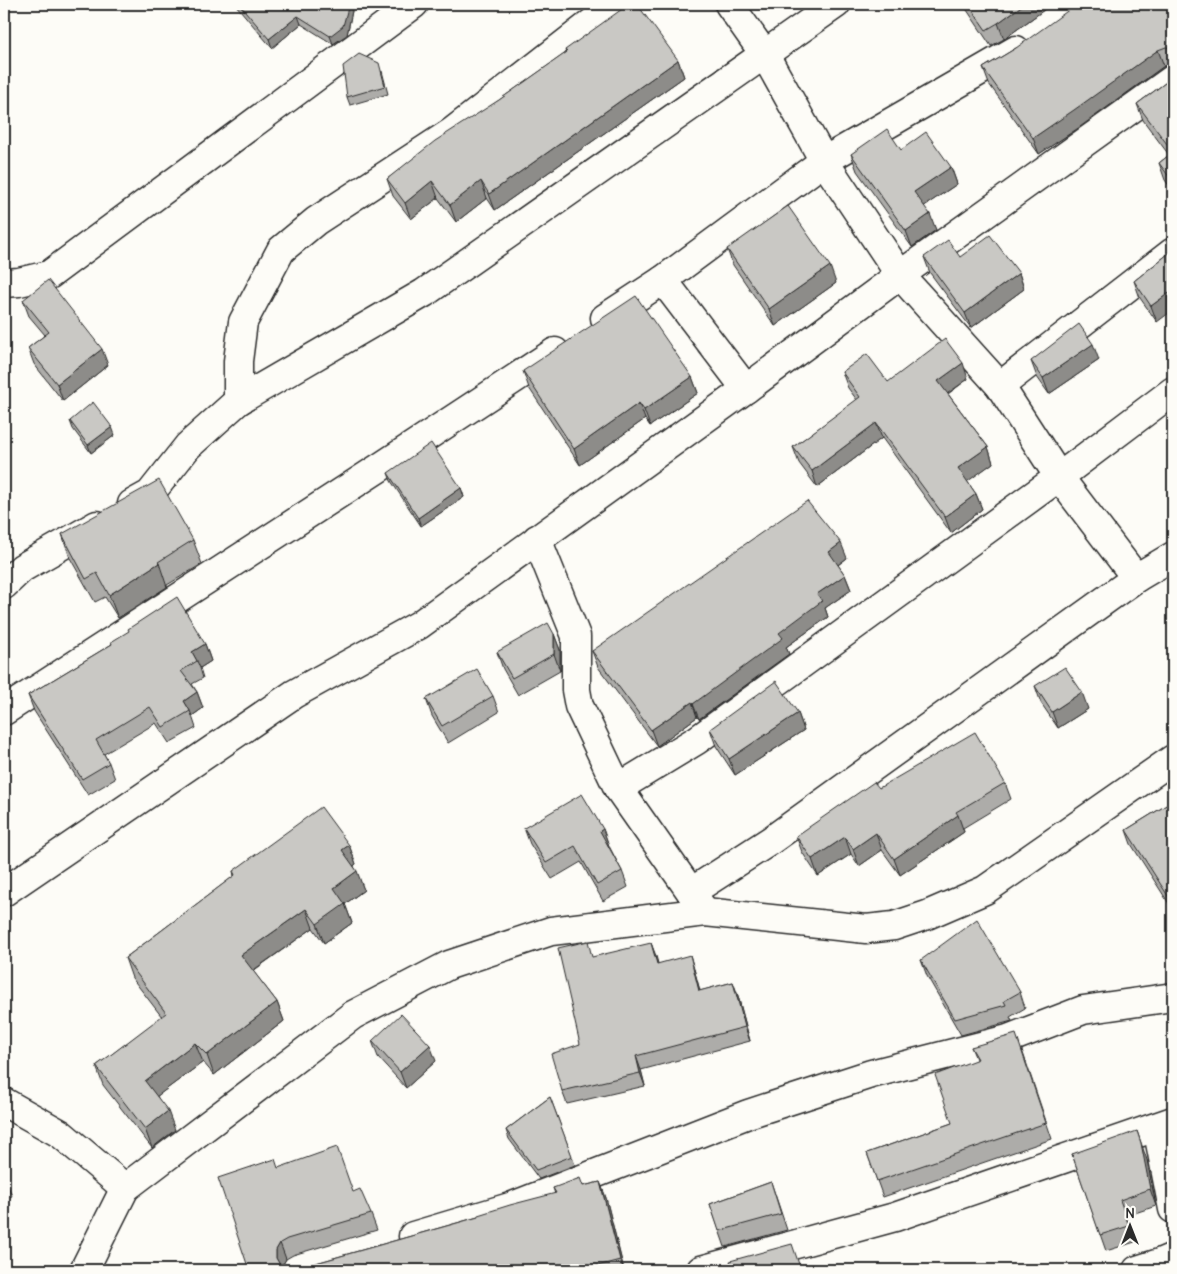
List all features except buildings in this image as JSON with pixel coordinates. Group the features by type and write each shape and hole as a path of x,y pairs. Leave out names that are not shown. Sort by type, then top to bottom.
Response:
{"street":[{"path":"4,283 19,282 49,275 414,4"},
{"path":"238,401 238,361 244,322 280,250 316,221 452,132 616,4"},
{"path":"729,4 765,54 824,161 900,275 1000,386 1059,477 1136,578"},
{"path":"4,584 22,568 150,494 188,446 238,401 424,293 836,4"},
{"path":"4,711 382,466 663,280 824,161 1013,52 1035,36"},
{"path":"4,892 294,694 419,625 1173,79"},
{"path":"1000,386 1173,252"},
{"path":"663,280 746,389"},
{"path":"618,788 697,740 1059,477 1173,391"},
{"path":"537,539 576,636 576,690 579,706 618,788 698,902"},
{"path":"698,902 770,841 1136,578 1173,556"},
{"path":"84,1270 125,1188 353,1016 449,965 551,931 698,902 866,929 894,926 927,915 984,890 1173,759"},
{"path":"391,1243 510,1206 748,1114 872,1074 1008,1040 1082,1010 1173,997"},
{"path":"4,1102 61,1134 125,1188"},
{"path":"701,1270 895,1217 1165,1124 1173,1209"},
{"path":"1137,1270 1159,1264 1173,1257"}]}
